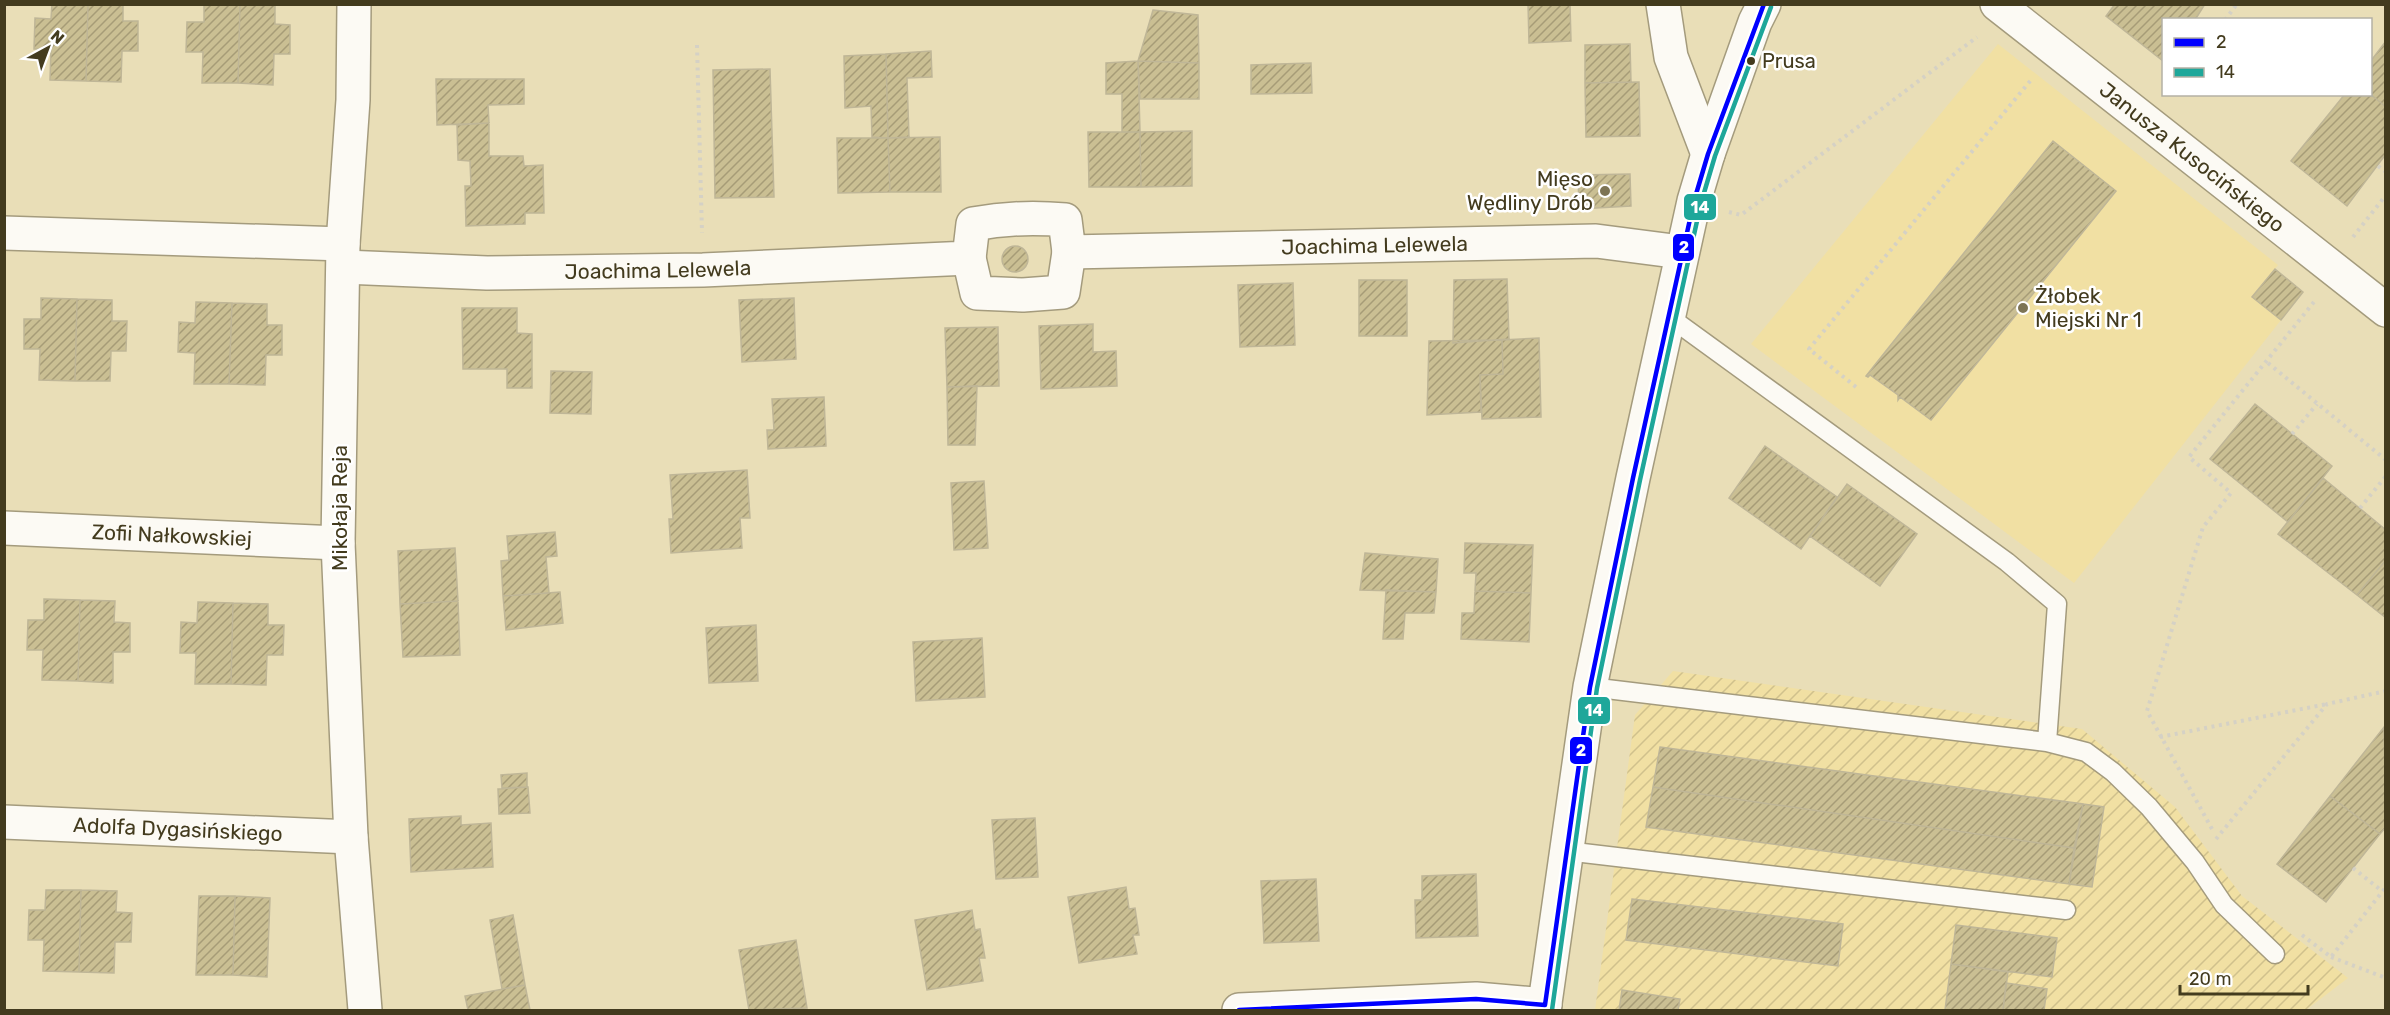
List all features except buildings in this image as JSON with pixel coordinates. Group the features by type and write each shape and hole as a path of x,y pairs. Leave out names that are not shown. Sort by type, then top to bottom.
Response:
{"street":[{"name":"Mikołaja Reja","path":"354,4 352,100 344,256 338,543 351,837 365,1011"},
{"path":"1663,4 1671,57 1708,153"},
{"path":"1239,1011 1476,999 1545,1008 1590,687 1681,252 1708,153 1755,22 1764,4"},
{"name":"Janusza Kusocińskiego","path":"2000,7 2385,310"},
{"path":"1005,218 1065,220 1069,252 1063,292 1023,295 977,293 969,258 973,224 1005,218"},
{"name":"Joachima Lelewela","path":"4,233 344,256 487,273 703,270 969,258"},
{"name":"Joachima Lelewela","path":"1069,252 1596,241 1681,252"},
{"name":"Zofii Nałkowskiej","path":"4,528 338,543"},
{"name":"Adolfa Dygasińskiego","path":"4,822 351,837"}],"lane":[{"path":"1668,316 2007,562 2057,604 2047,742"},
{"path":"1590,687 2047,742 2086,752 2113,772 2150,807 2195,862 2224,905 2275,954"},
{"path":"1566,851 2066,910"}],"path":[{"path":"2226,18 2237,4"},
{"path":"1694,201 1741,215 1987,29 2000,7"},
{"path":"697,45 703,270"},
{"path":"1856,387 1809,349 2056,51"},
{"path":"2378,166 2385,172"},
{"path":"2222,847 2147,711 2204,527 2231,493 2189,458 2268,363 2337,272 2349,241 2385,195"},
{"path":"2268,363 2385,460"},
{"path":"2292,434 2317,404"},
{"path":"2360,508 2385,476"},
{"path":"2160,736 2327,704 2385,690"},
{"path":"2217,838 2327,704"},
{"path":"2331,957 2384,889 2353,868"},
{"path":"2294,929 2331,957 2385,978"}],"shaded area":[{"name":"Żłobek Miejski Nr 1","path":"1998,44 2278,265 2252,297 2281,320 2074,583 1751,344"},
{"path":"1673,671 2082,729 2175,807 2242,896 2348,978 2306,1010 1595,1010 1635,715"}],"transit line":[{"name":"2","path":"1545,1005 1590,687 1633,478 1694,201 1708,154 1764,4"},
{"name":"14","path":"1552,1010 1597,688 1640,480 1701,203 1715,156 1771,7"},
{"name":"2","path":"1239,1010 1476,999 1545,1005"}],"place":[{"name":"Prusa","path":"1751,61"},
{"name":"Mięso Wędliny Drób","path":"1605,191"},
{"name":"Żłobek Miejski Nr 1","path":"2023,308"}]}
